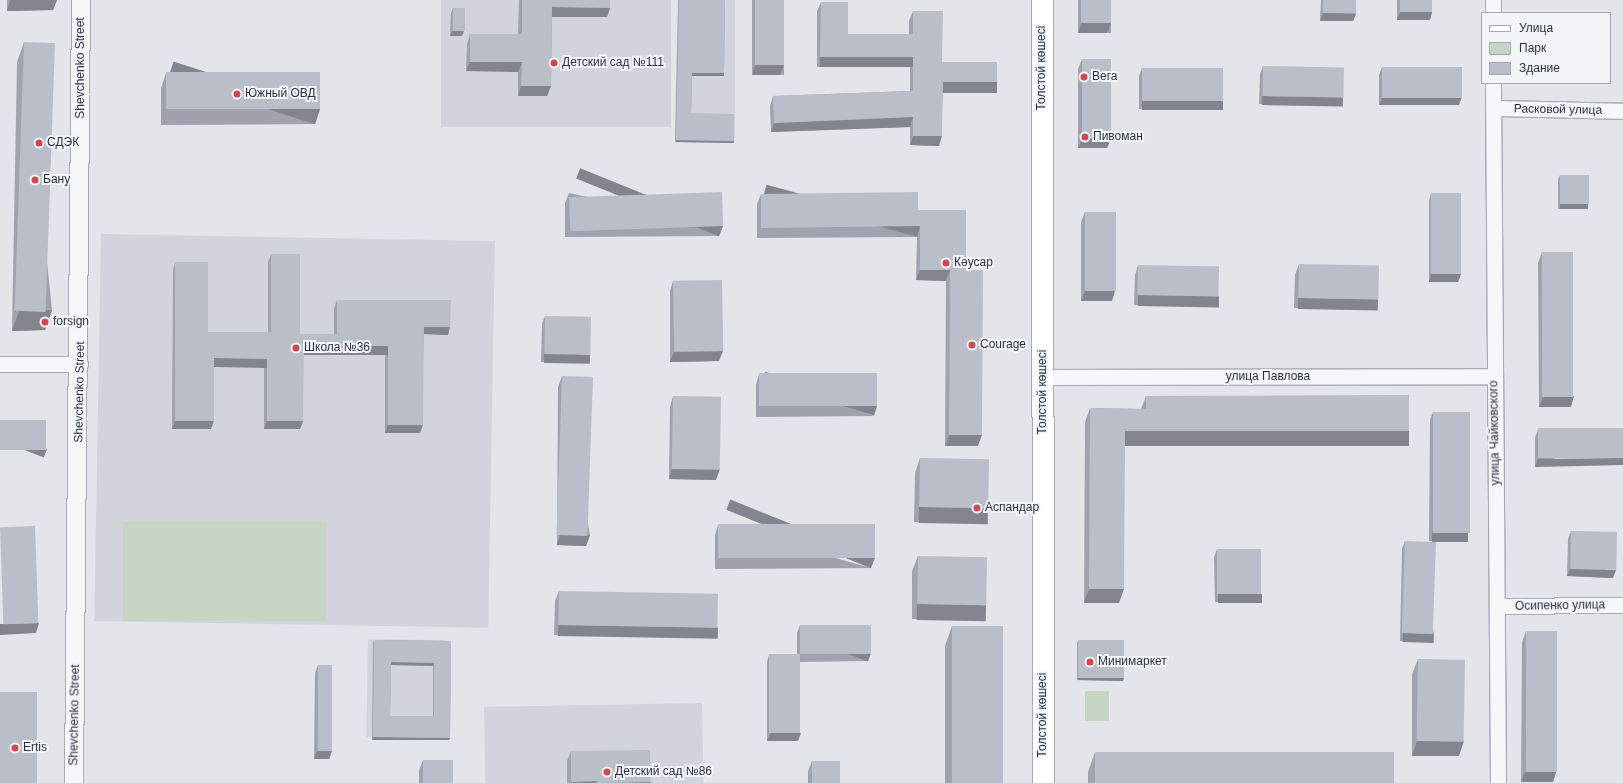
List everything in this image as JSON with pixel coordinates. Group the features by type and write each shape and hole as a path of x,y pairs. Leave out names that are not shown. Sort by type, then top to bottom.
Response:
{"main road":[{"name":"Толстой көшесі","path":"1042,0 1043,783"}],"street":[{"name":"Shevchenko Street","path":"74,783 80,364 81,0"},
{"path":"1493,0 1493,12"},
{"name":"улица Чайковского","path":"1493,84 1498,783"},
{"name":"Расковой улица","path":"1494,108 1623,111"},
{"path":"0,364 80,364"},
{"name":"улица Павлова","path":"1043,377 1494,376"},
{"name":"Осипенко улица","path":"1497,606 1623,605"}],"shaded area":[{"name":"Детский сад №111","path":"441,0 671,0 671,127 441,127"},
{"path":"678,0 735,0 735,142 678,142"},
{"path":"101,234 495,241 488,628 94,621"},
{"path":"368,639 445,640 443,738 366,737"},
{"path":"702,703 703,783 485,783 484,707"}],"green space":[{"path":"123,521 326,521 326,621 123,621"},
{"path":"1085,691 1109,691 1109,721 1085,721"}],"building":[{"path":"522,0 610,0 610,8 552,7 551,86 521,86 522,62 470,62 470,34 522,34"},
{"path":"679,0 725,0 724,73 692,73 691,113 734,114 734,141 676,140"},
{"path":"755,0 784,0 784,65 755,65"},
{"path":"1081,0 1111,0 1111,23 1081,23"},
{"path":"1323,0 1356,0 1356,13 1323,13"},
{"path":"1400,0 1432,0 1432,12 1400,12"},
{"path":"821,2 848,2 848,34 913,34 913,11 943,11 942,62 997,62 997,82 943,82 942,136 913,136 913,117 774,123 773,96 913,91 913,57 820,57"},
{"path":"453,8 465,8 465,31 453,31"},
{"path":"24,42 55,43 46,312 15,311"},
{"path":"1082,59 1111,59 1111,138 1082,138"},
{"path":"1263,66 1344,67 1343,97 1262,96"},
{"path":"1382,67 1462,67 1462,98 1382,98"},
{"path":"1142,68 1223,68 1223,101 1142,101"},
{"path":"166,72 320,72 320,109 166,109"},
{"path":"1560,175 1589,175 1589,204 1560,204"},
{"path":"722,192 723,226 570,231 569,197"},
{"path":"918,192 918,210 966,210 966,270 983,270 982,435 949,435 950,270 920,270 920,226 761,228 761,194"},
{"path":"1431,193 1461,193 1461,274 1431,274"},
{"path":"1085,212 1116,212 1116,291 1085,291"},
{"path":"1542,252 1573,252 1573,397 1542,397"},
{"name":"Школа №36","path":"271,254 300,254 300,334 337,334 337,300 451,300 450,327 424,327 423,425 388,425 388,346 304,346 303,421 267,421 267,359 214,358 214,421 175,421 175,262 208,262 208,332 271,332"},
{"path":"1299,264 1379,265 1378,299 1298,298"},
{"path":"1138,265 1219,266 1218,296 1137,295"},
{"path":"722,280 723,351 674,352 673,281"},
{"path":"545,316 591,317 590,355 544,354"},
{"path":"759,373 877,373 877,406 759,406"},
{"path":"562,376 593,377 587,536 556,535"},
{"path":"1409,395 1409,431 1125,431 1124,589 1089,589 1090,408 1146,409 1146,396"},
{"path":"673,396 721,397 720,470 672,469"},
{"path":"1433,412 1470,412 1470,533 1433,533"},
{"path":"0,420 46,420 46,450 0,450"},
{"path":"1538,428 1623,428 1623,458 1538,458"},
{"path":"920,458 989,459 988,508 919,507"},
{"path":"718,524 875,524 875,558 718,558"},
{"path":"35,526 38,623 3,624 0,527"},
{"path":"1571,531 1617,532 1616,570 1570,569"},
{"path":"1405,541 1436,542 1433,634 1402,633"},
{"path":"1217,549 1261,549 1261,594 1217,594"},
{"path":"918,556 987,557 986,605 917,604"},
{"path":"559,591 718,594 717,628 558,625"},
{"path":"800,625 871,625 871,654 800,654"},
{"path":"952,626 1003,626 1003,783 952,783"},
{"path":"1526,631 1557,631 1557,772 1526,772"},
{"path":"374,640 451,641 450,738 373,737","holes":["391,662 434,663 434,716 390,716"]},
{"path":"1078,640 1124,640 1124,678 1078,678"},
{"path":"769,654 800,654 800,733 769,733"},
{"path":"1418,659 1465,660 1464,742 1417,741"},
{"path":"318,665 332,665 332,751 318,751"},
{"name":"Ertis","path":"0,692 37,692 37,783 0,783"},
{"name":"Детский сад №86","path":"650,750 651,782 571,782 571,751"},
{"path":"1095,752 1394,752 1394,783 1095,783"},
{"path":"423,760 453,760 453,783 423,783"},
{"path":"812,761 840,761 840,783 812,783"}],"place":[{"name":"Детский сад №111","path":"554,63"},
{"name":"Вега","path":"1084,77"},
{"name":"Южный ОВД","path":"237,94"},
{"name":"Пивоман","path":"1085,137"},
{"name":"СДЭК","path":"39,143"},
{"name":"Бану","path":"35,180"},
{"name":"Кәусар","path":"946,263"},
{"name":"forsign","path":"45,322"},
{"name":"Courage","path":"972,345"},
{"name":"Школа №36","path":"296,348"},
{"name":"Аспандар","path":"977,508"},
{"name":"Минимаркет","path":"1090,662"},
{"name":"Ertis","path":"15,748"},
{"name":"Детский сад №86","path":"607,772"}]}
